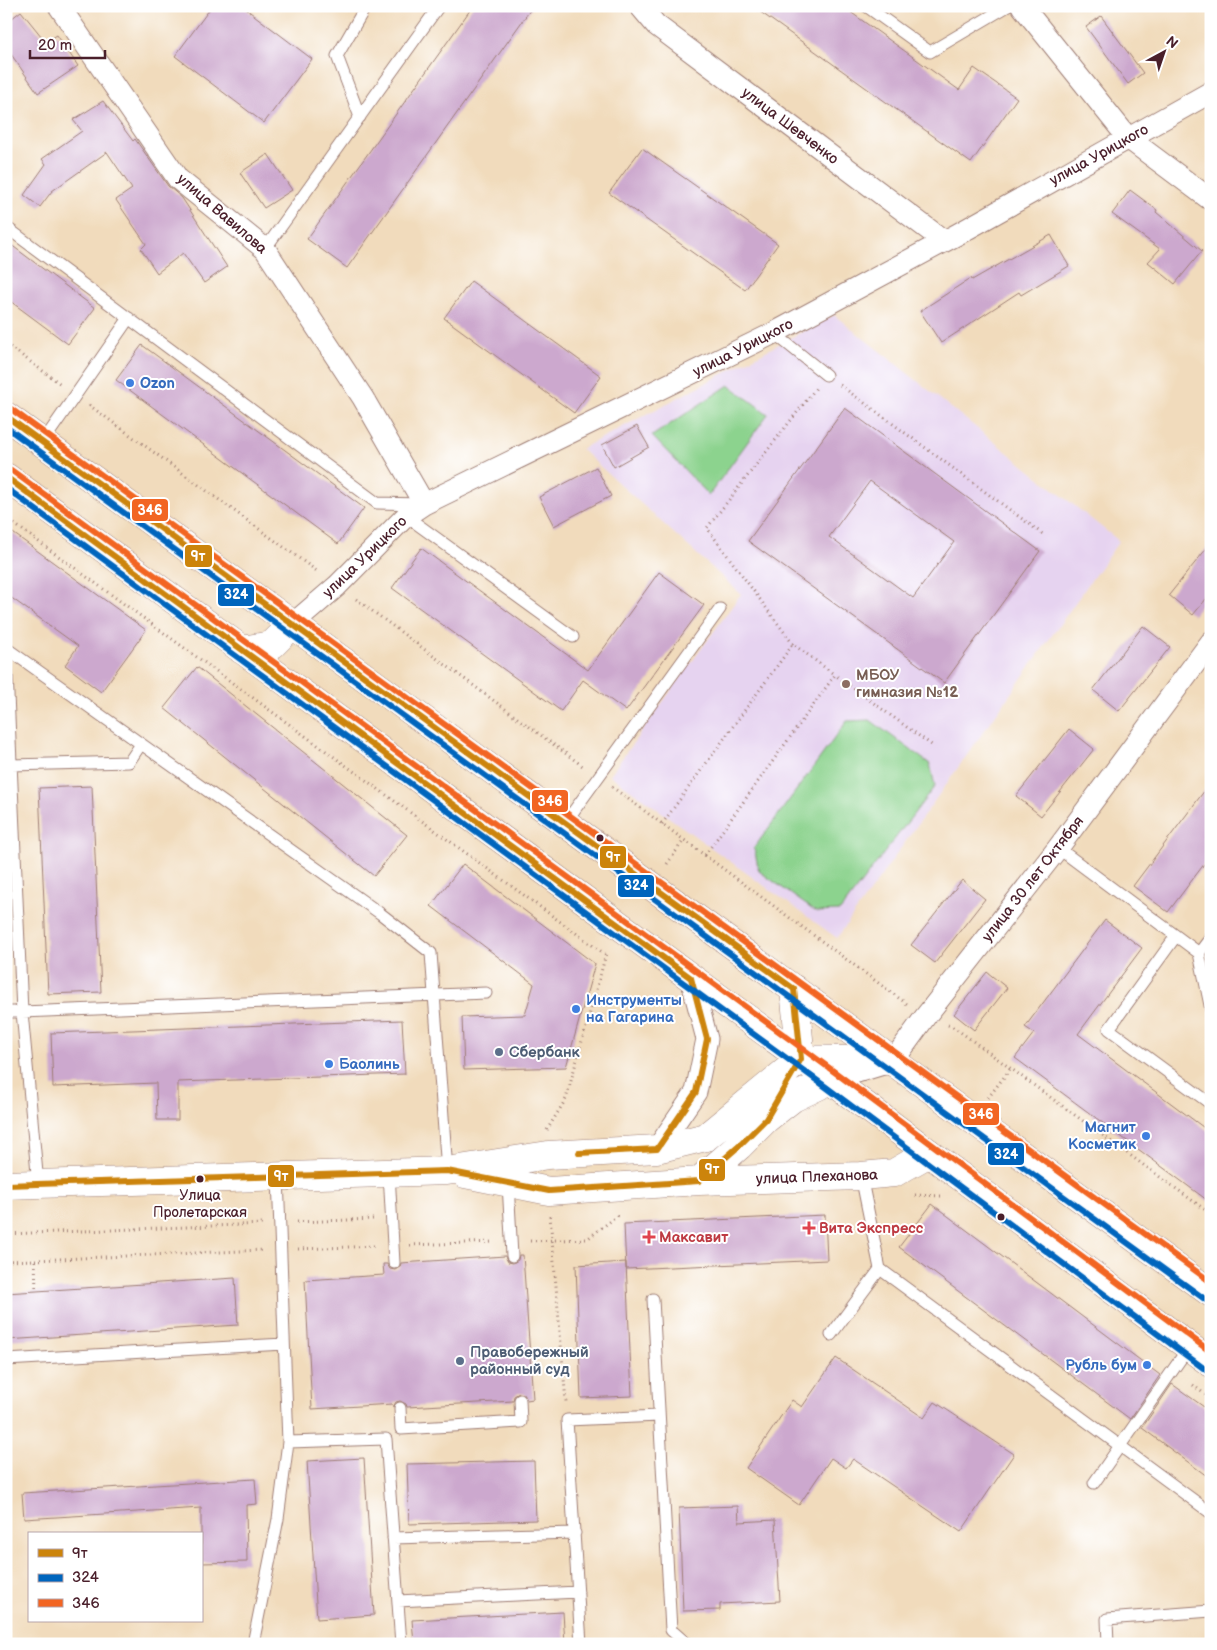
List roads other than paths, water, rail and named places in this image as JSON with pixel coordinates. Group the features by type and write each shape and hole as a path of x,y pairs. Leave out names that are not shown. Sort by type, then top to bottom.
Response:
{"main road":[{"path":"6,416 1211,1293"},
{"path":"6,477 831,1080 1211,1363"},
{"path":"242,650 272,645 293,624"},
{"path":"766,1119 801,1059 794,989"},
{"path":"801,1059 893,1061"},
{"name":"улица Плеханова","path":"6,1185 447,1171 548,1155 657,1148 706,1137 801,1059"},
{"path":"699,1181 740,1146 766,1119 793,1098 831,1080"},
{"name":"улица Плеханова","path":"447,1171 549,1191 699,1181 861,1176 894,1173 929,1154"}],"street":[{"name":"улица Вавилова","path":"59,6 178,180 266,249 363,398 424,504"},
{"name":"улица Шевченко","path":"640,6 656,25 944,241"},
{"path":"1022,6 1128,138 1211,200"},
{"name":"улица Урицкого","path":"293,624 337,586 406,516 424,504 774,333 944,241 1211,92"},
{"name":"улица 30 лет Октября","path":"893,1061 925,1017 1058,848 1211,642"},
{"path":"657,1148 696,1092 706,1048 707,1039 691,978"},
{"path":"831,1080 893,1061"}],"lane":[{"path":"360,117 337,56 366,6"},
{"path":"266,249 439,6"},
{"path":"866,6 930,52 1008,6"},
{"path":"6,227 377,503 424,504"},
{"path":"43,442 129,318"},
{"path":"774,333 826,375"},
{"path":"406,516 573,637"},
{"path":"565,823 720,609"},
{"path":"6,649 373,909 432,953 447,1171"},
{"path":"6,649 22,1012 38,1184"},
{"path":"11,765 129,762 141,744"},
{"path":"1058,848 1199,953 1211,1010"},
{"path":"1176,936 1109,1029 1211,1104"},
{"path":"1199,953 1211,937"},
{"path":"6,1012 486,993"},
{"path":"390,1173 394,1263"},
{"path":"861,1176 880,1269 1211,1513"},
{"path":"253,1644 278,1519 288,1442 278,1177"},
{"path":"508,1183 512,1256"},
{"path":"831,1335 880,1269"},
{"path":"653,1299 671,1630 687,1644"},
{"path":"6,1360 284,1344"},
{"path":"1094,1483 1189,1347"},
{"path":"400,1408 401,1429 521,1422 520,1400"},
{"path":"582,1644 567,1420 659,1416"},
{"path":"288,1442 386,1440 401,1644"},
{"path":"393,1538 574,1533"},
{"path":"398,1601 578,1592"},
{"path":"1108,1644 1107,1618 1211,1611"}],"place":[{"name":"Ozon","path":"130,383"},
{"name":"МБОУ гимназия №12","path":"846,684"},
{"name":"Инструменты на Гагарина","path":"576,1009"},
{"name":"Сбербанк","path":"499,1052"},
{"name":"Баолинь","path":"329,1064"},
{"name":"Магнит Косметик","path":"1146,1136"},
{"name":"Улица Пролетарская","path":"200,1179"},
{"name":"Вита Экспресс","path":"809,1228"},
{"name":"Максавит","path":"649,1237"},
{"name":"Правобережный районный суд","path":"460,1361"},
{"name":"Рубль бум","path":"1147,1365"}]}
